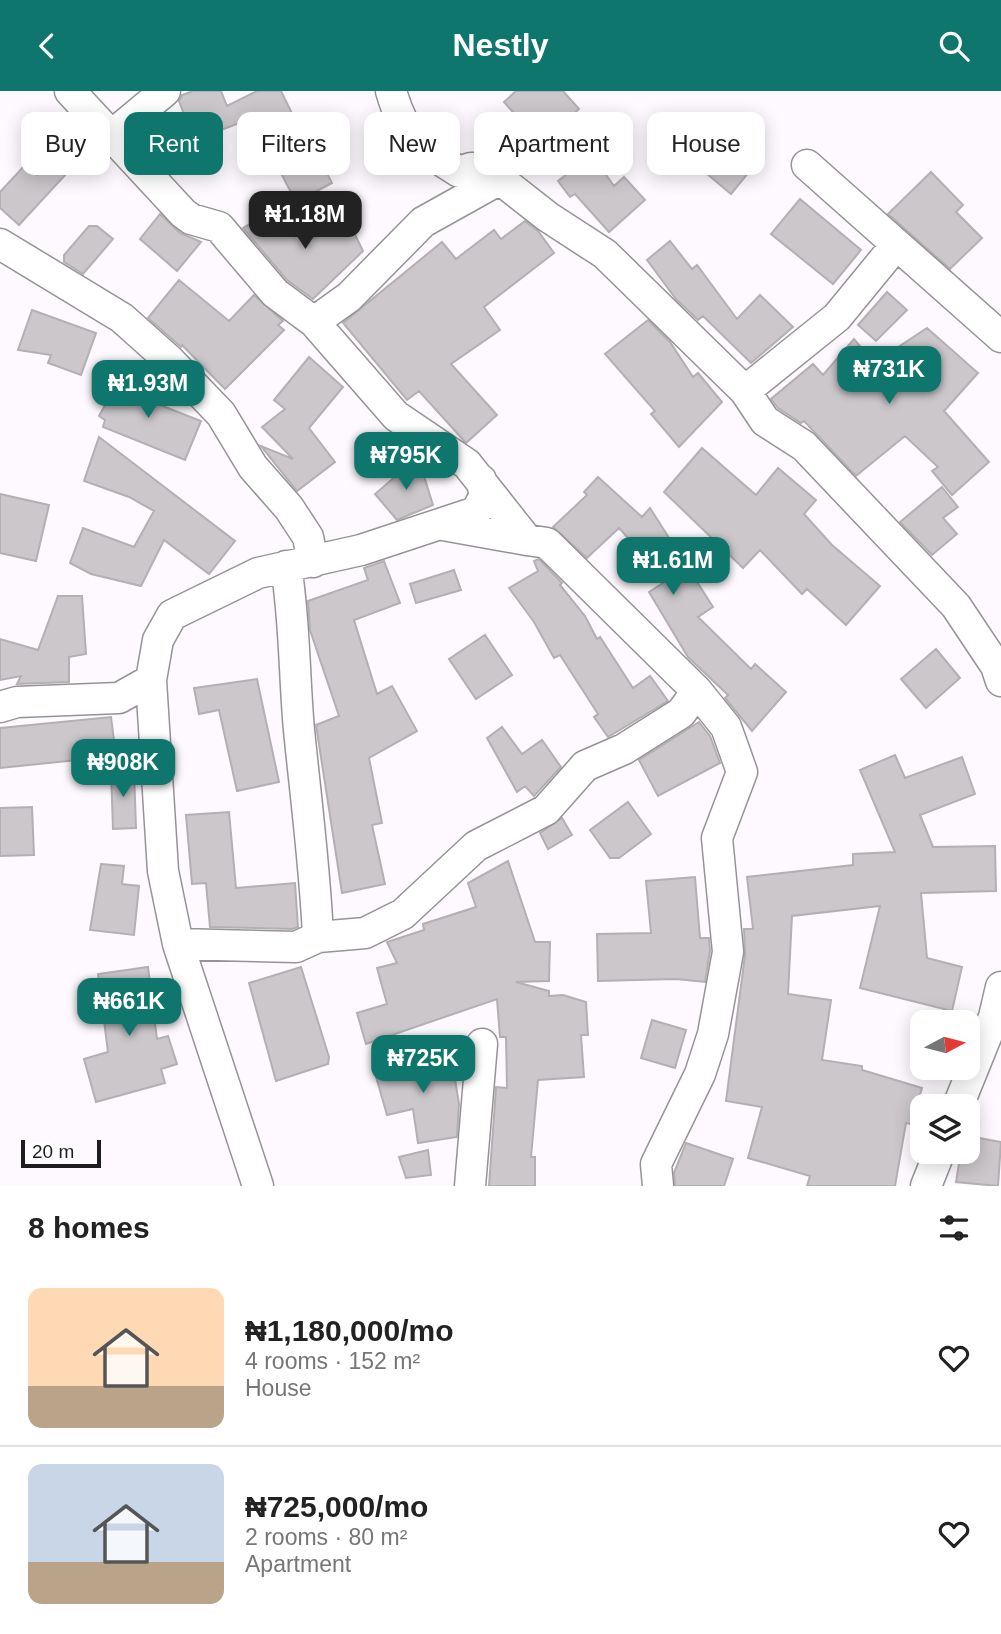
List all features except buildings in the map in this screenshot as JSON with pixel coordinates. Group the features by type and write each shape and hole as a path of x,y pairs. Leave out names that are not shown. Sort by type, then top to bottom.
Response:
{"street":[{"path":"70,91 183,213 191,219 219,227 275,293 314,322 396,416 467,464 527,540"},
{"path":"111,136 165,91"},
{"path":"391,91 399,118 417,145 459,172 471,168 488,170 502,178 548,217 605,254 745,391 765,421 804,446 956,606 996,666 1001,681"},
{"path":"807,165 1001,337"},
{"path":"314,322 349,297 423,222 502,178"},
{"path":"0,244 122,318 169,360 221,415 253,467 289,508 308,537 299,564 293,607 299,729 315,858 318,937"},
{"path":"745,391 837,317 896,245"},
{"path":"258,1186 178,944 163,871 151,680 158,640 172,615 258,573 443,525 475,512 485,495 481,480"},
{"path":"443,525 547,543 697,691 726,727 742,772 717,838 728,952 713,1034 700,1074 656,1164 658,1186"},
{"path":"0,706 17,702 119,698 151,680"},
{"path":"178,944 234,948 296,947 318,937 365,933 404,914 477,846 546,810 585,766 624,749 681,713 697,691"},
{"path":"963,1094 997,1018 1001,987"},
{"path":"470,1186 482,1044"},
{"path":"926,1186 935,1164"}]}
